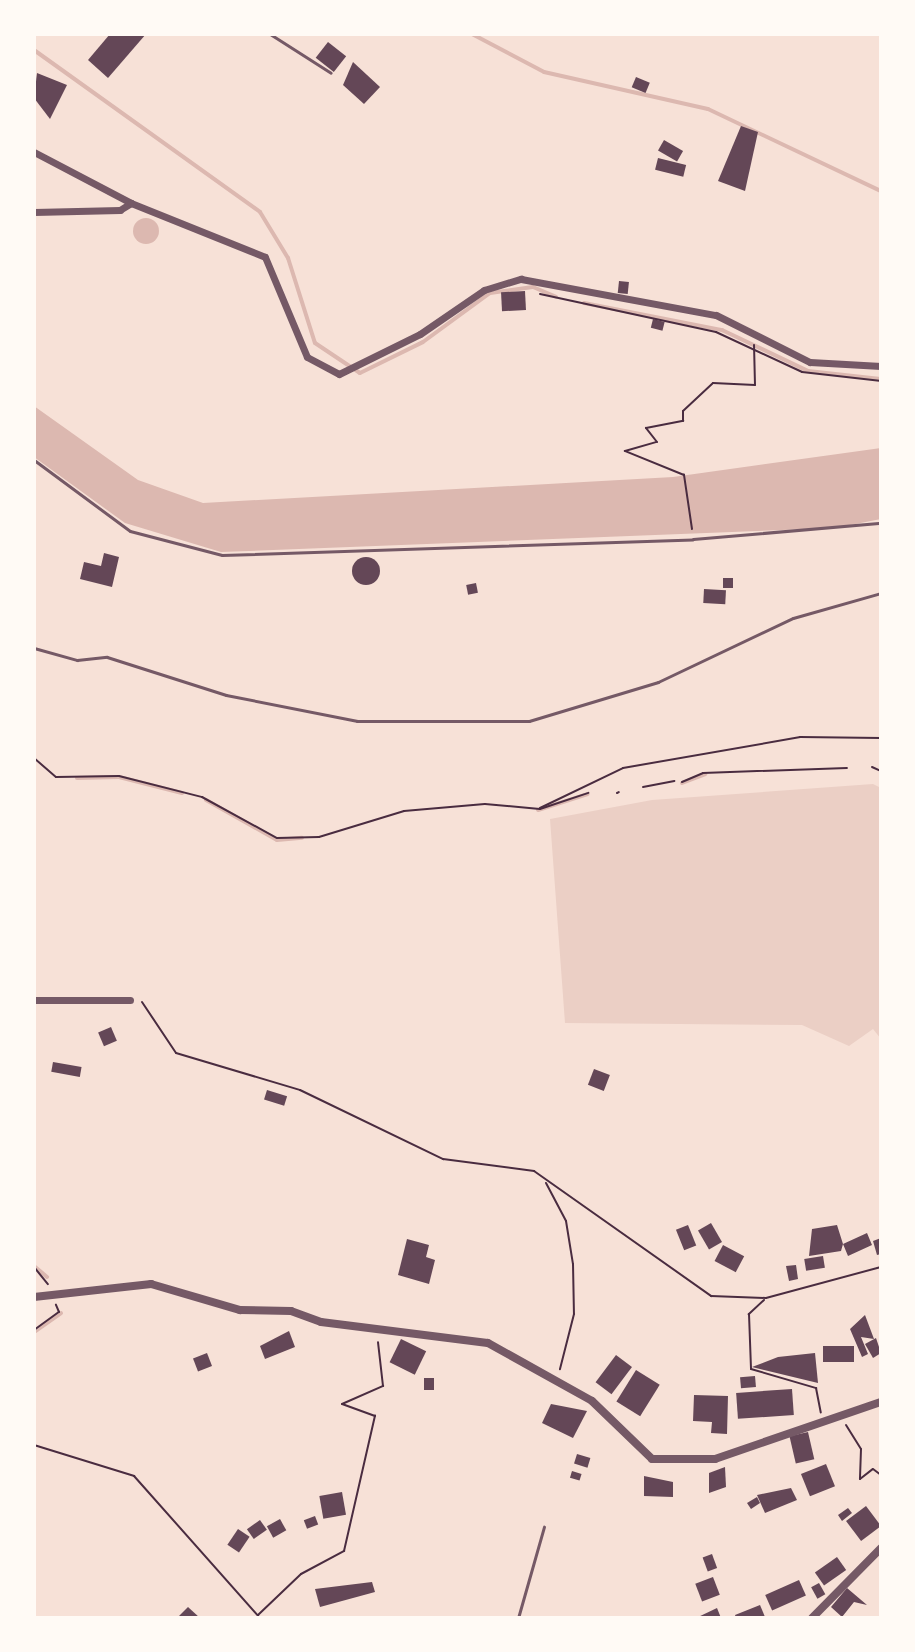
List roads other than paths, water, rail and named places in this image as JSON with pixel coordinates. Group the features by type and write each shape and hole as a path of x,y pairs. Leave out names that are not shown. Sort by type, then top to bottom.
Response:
{"street":[{"path":"34,152 131,203 265,257 307,357 339,374 420,334 484,290 521,279 716,315 758,342 810,362 881,366"},
{"path":"34,212 120,210 131,203"},
{"path":"34,1000 130,1000"},
{"path":"34,1297 151,1284 240,1310 375,1325 488,1343 558,1378 614,1418 652,1459 715,1459 822,1422 844,1420 881,1402"},
{"path":"812,1618 881,1548"}],"lane":[{"path":"270,34 331,73"},
{"path":"34,460 130,531 222,555 693,539 881,523"},
{"path":"34,648 77,660 107,657 226,695 357,721 529,721 658,682 793,618 881,593"},
{"path":"518,1618 544,1527"}],"waterway":[{"path":"472,34 544,72 708,109 881,191"},
{"path":"34,50 260,212 288,258 315,343 360,373 423,342 490,293 533,287 556,297"},
{"path":"584,303 722,330 808,371 881,379"},
{"path":"682,783 705,774"},
{"path":"77,778 119,777 182,793"},
{"path":"538,810 588,794"},
{"path":"206,800 277,840 302,838"},
{"path":"34,1266 47,1277"},
{"path":"34,1332 61,1313"}]}
